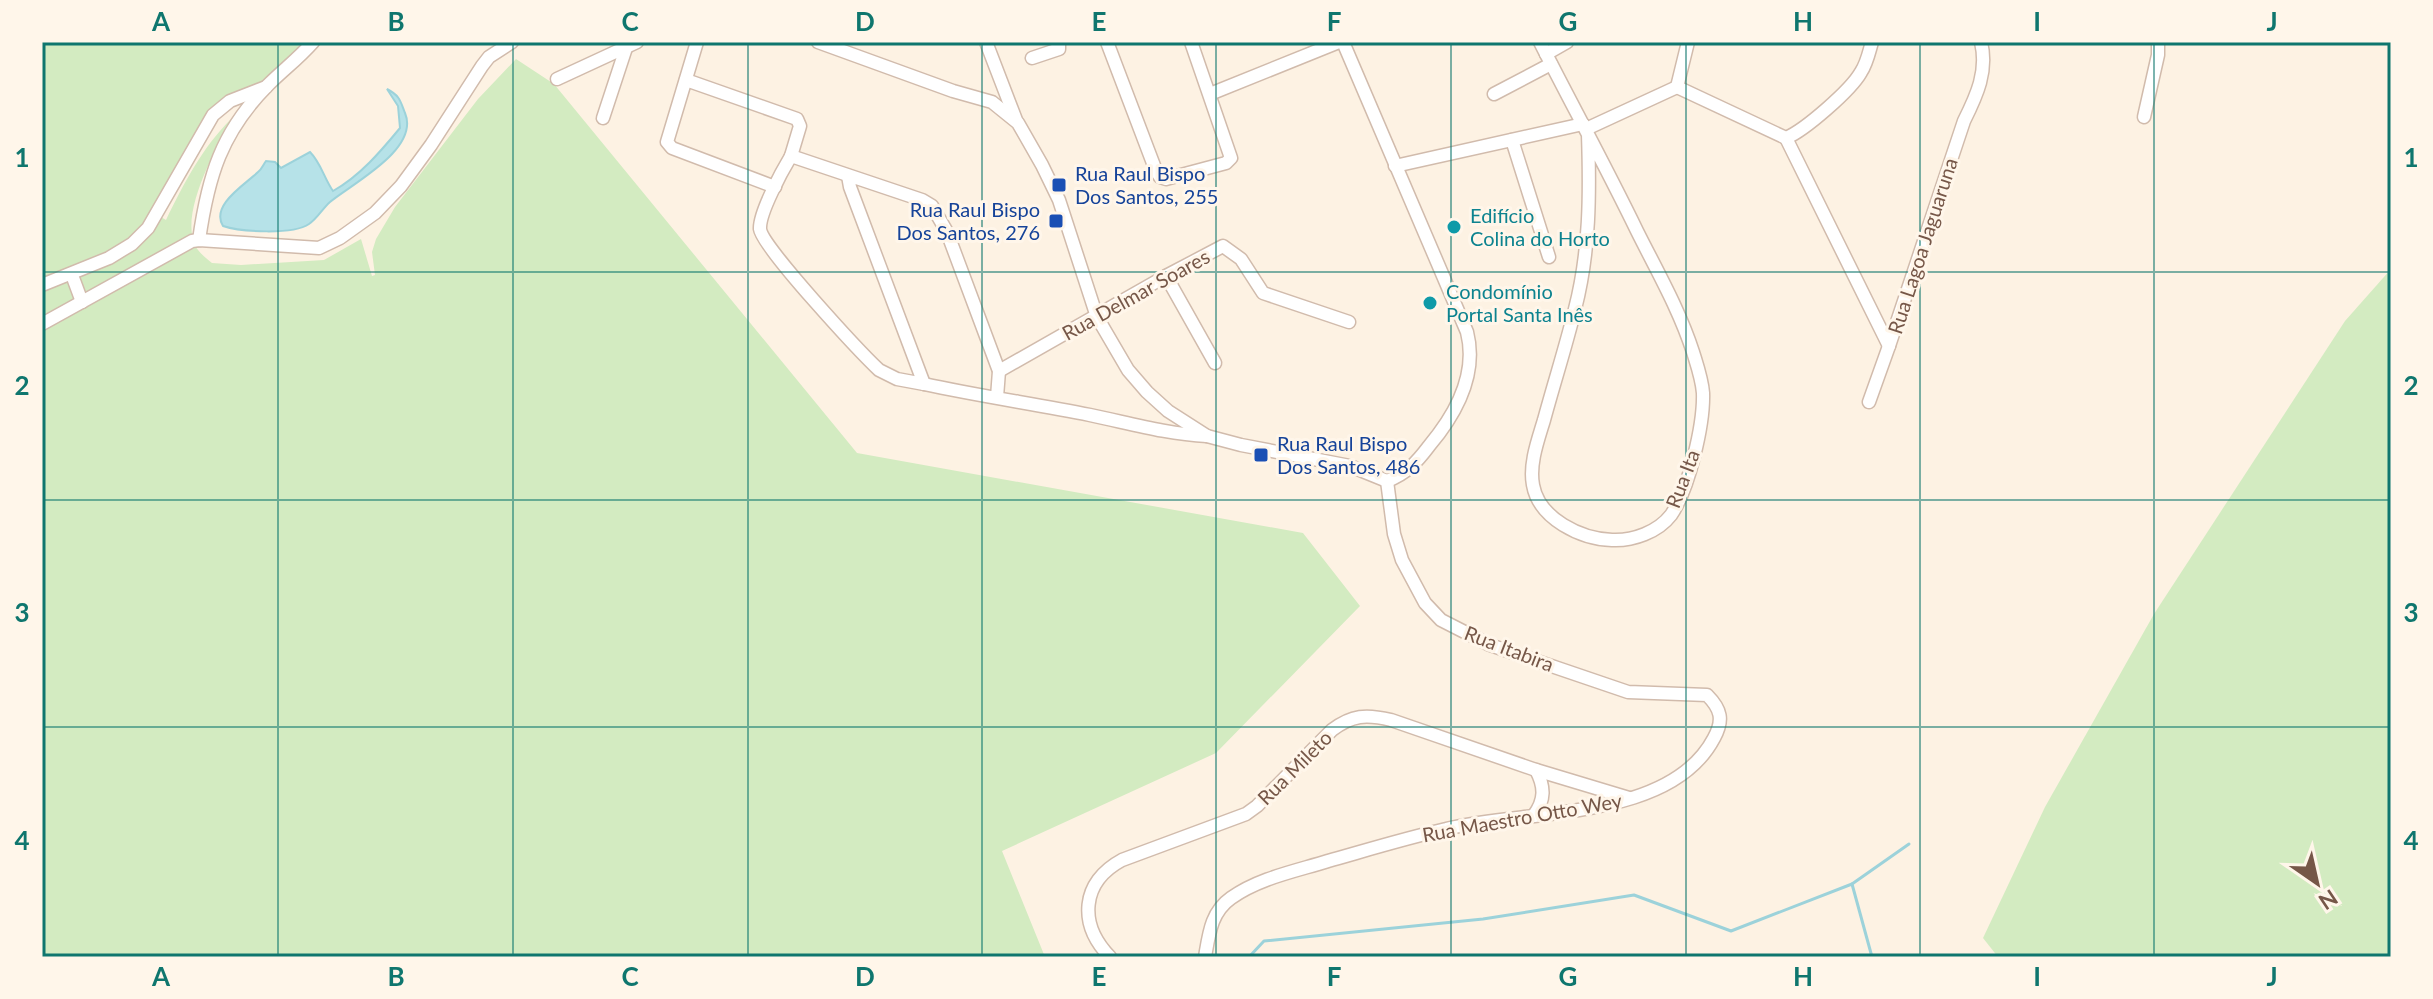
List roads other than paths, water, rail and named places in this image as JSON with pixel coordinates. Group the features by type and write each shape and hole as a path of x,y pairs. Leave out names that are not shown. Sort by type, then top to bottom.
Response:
{"street":[{"path":"199,240 205,197 225,142 240,118 269,84 313,42"},
{"path":"42,324 181,246 199,240 319,248 340,238 375,213 401,186 482,66 489,57 512,42"},
{"path":"697,42 667,142 672,148 775,187"},
{"path":"986,42 1018,123 1059,200 1097,317 1128,370 1147,392 1168,411 1207,436"},
{"path":"1032,58 1059,49 1059,42"},
{"path":"1107,42 1156,171 1166,179 1226,163 1232,154 1191,42"},
{"path":"686,80 797,119 800,126 791,156 761,220 761,234 871,363 888,375 1350,466 1387,481 1401,476 1415,464 1457,408 1467,382 1471,356 1467,332 1341,42 1210,94"},
{"path":"1494,94 1546,53 1567,42"},
{"path":"1677,87 1688,42"},
{"path":"1786,138 1794,135 1855,82 1863,70 1872,42"},
{"name":"Rua Lagoa Jaguaruna","path":"1869,402 1964,121 1979,91 1984,64 1981,42"},
{"path":"2144,117 2158,42"},
{"path":"826,43 953,91 992,102 1018,123"},
{"path":"557,79 632,44"},
{"path":"603,118 632,44"},
{"name":"Rua Ita","path":"1546,53 1586,129 1674,301 1699,372 1703,393 1700,432 1682,493 1672,513 1648,532 1617,541 1596,538 1564,526 1546,510 1533,486 1532,471 1538,440 1575,309 1586,255 1589,228 1586,129"},
{"path":"42,285 109,258 140,236 160,209 213,115 230,101 269,84"},
{"path":"1395,166 1512,140 1586,129 1677,87 1786,138 1889,346"},
{"path":"1512,140 1549,257"},
{"path":"791,156 932,206 947,232 999,371 997,397"},
{"path":"848,176 854,200 924,384"},
{"name":"Rua Delmar Soares","path":"999,371 1223,246 1241,259 1263,293 1349,322"},
{"path":"72,275 82,302"},
{"path":"1166,276 1215,363"},
{"name":"Rua Itabira","path":"1387,481 1394,534 1402,560 1425,603 1441,620 1490,645 1628,692 1707,695 1720,712 1722,721 1719,730"},
{"name":"Rua Mileto","path":"1110,957 1096,939 1087,913 1093,888 1109,867 1246,814 1332,730 1358,716 1372,716 1632,798"},
{"name":"Rua Maestro Otto Wey","path":"1205,957 1213,918 1229,899 1246,889 1300,869 1420,835 1492,819 1598,807 1632,798 1683,773 1712,743 1719,730"},
{"path":"1534,815 1544,792 1536,770"}],"water":[{"path":"387,89 401,102 407,126 403,139 382,164 330,202 312,222 301,227 267,231 223,226 220,218 225,203 266,161 275,162 281,168 310,152 333,191 361,171 400,128 398,106"}],"waterway":[{"path":"1249,957 1264,941 1483,919 1634,895 1731,931 1852,884 1909,844"},
{"path":"1852,884 1872,957"}],"place":[{"name":"Rua Raul Bispo Dos Santos, 255","path":"1059,185"},
{"name":"Rua Raul Bispo Dos Santos, 276","path":"1056,221"},
{"name":"Edifício Colina do Horto","path":"1454,227"},
{"name":"Condomínio Portal Santa Inês","path":"1430,303"},
{"name":"Rua Raul Bispo Dos Santos, 486","path":"1261,455"}]}
